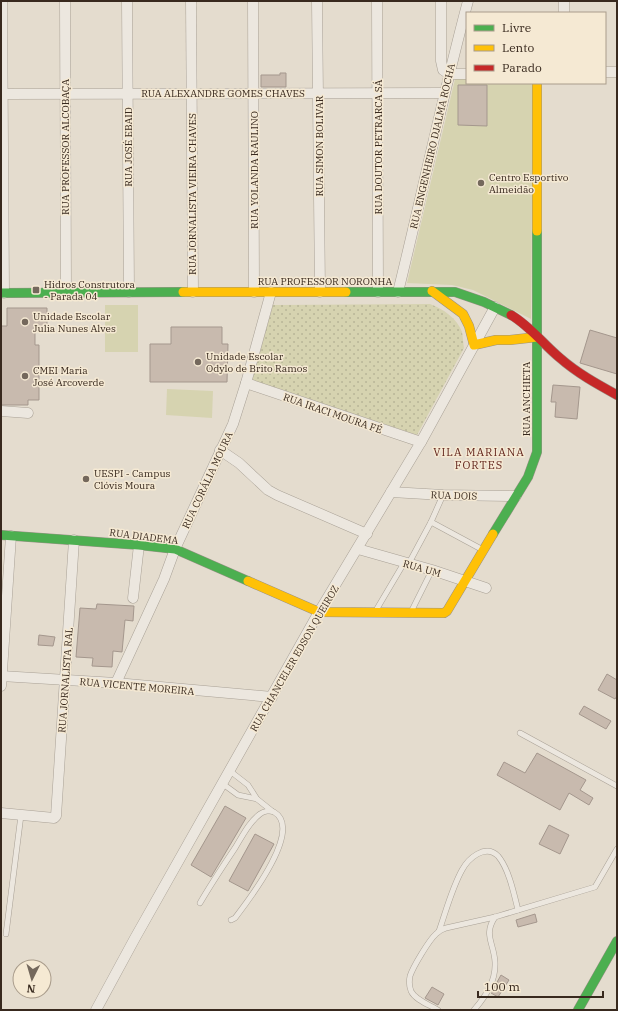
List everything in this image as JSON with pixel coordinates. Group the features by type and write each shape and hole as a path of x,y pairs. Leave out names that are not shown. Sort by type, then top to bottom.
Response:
{"main road":[{"name":"RUA ANCHIETA","path":"319,612 444,613 447,611 464,580 533,468 537,452 538,84"},
{"path":"432,291 463,314 469,326 474,345 496,340 537,337"},
{"name":"RUA PROFESSOR NORONHA","path":"2,293 455,292 467,294 518,319 530,328 537,337 564,362 617,395"},
{"name":"RUA DIADEMA","path":"6,536 74,540 175,549 319,612"},
{"path":"578,1010 617,941"}],"street":[{"path":"2,1 2,293"},
{"name":"RUA PROFESSOR ALCOBAÇA","path":"65,1 66,293"},
{"name":"RUA JOSÉ EBAID","path":"127,1 129,292"},
{"name":"RUA JORNALISTA VIEIRA CHAVES","path":"191,1 192,292"},
{"name":"RUA YOLANDA RAULINO","path":"253,1 254,292"},
{"name":"RUA SIMON BOLIVAR","path":"318,1 320,292"},
{"name":"RUA DOUTOR PETRARCA SÁ","path":"377,1 378,292"},
{"path":"441,1 441,61 443,70 449,74 466,74"},
{"name":"RUA ENGENHEIRO DJALMA ROCHA","path":"398,292 444,93 468,1"},
{"path":"564,1 564,12"},
{"path":"606,72 617,72"},
{"name":"RUA ALEXANDRE GOMES CHAVES","path":"2,94 444,93"},
{"name":"RUA CORÁLIA MOURA","path":"116,684 164,579 175,549 233,424 271,292"},
{"name":"RUA CHANCELER EDSON QUEIROZ","path":"96,1010 138,932 319,612 367,534 495,307"},
{"name":"RUA IRACI MOURA FÉ","path":"246,383 420,442"},
{"path":"1,411 28,413"},
{"path":"220,450 239,462 268,490 282,498 367,534"},
{"name":"RUA DOIS","path":"391,492 443,495 516,496"},
{"path":"1,679 6,536"},
{"name":"RUA JORNALISTA RAL","path":"21,815 54,818 56,816 74,540"},
{"path":"133,598 138,545"},
{"name":"RUA UM","path":"358,549 432,570 486,588"},
{"name":"RUA VICENTE MOREIRA","path":"1,679 64,680 272,697"},
{"path":"1,813 21,815"}],"lane":[{"path":"374,613 431,522 443,495"},
{"path":"431,522 483,550"},
{"path":"411,612 432,570"},
{"path":"520,733 617,786"},
{"path":"230,770 248,785 257,799 278,815 284,830 270,867 253,894 235,918 231,920"},
{"path":"223,784 238,795 257,799"},
{"path":"200,903 221,867 249,826 260,814 266,811 273,811"},
{"path":"6,934 21,815"},
{"path":"439,931 446,928 495,917 595,887 617,849"},
{"path":"438,1010 415,997 409,984 411,975 431,940 439,931 462,870 476,854 483,851 491,851 498,856 510,878 518,910"},
{"path":"474,1010 491,985 494,973 494,957 489,928 495,917"}],"shaded area":[{"name":"Centro Esportivo Almeidão","path":"456,75 466,75 466,84 533,84 531,319 473,290 452,285 407,283"},
{"path":"430,304 445,311 457,322 462,332 464,348 417,435 251,381 273,305"},
{"path":"105,305 138,305 138,352 105,352"},
{"path":"167,389 213,391 212,418 166,415"}],"building":[{"path":"280,73 286,73 286,87 261,87 261,75 280,75"},
{"path":"458,85 487,85 487,126 458,125"},
{"name":"CMEI Maria José Arcoverde","path":"7,308 47,308 47,327 35,327 35,345 39,345 39,400 28,400 28,405 1,405 1,326 7,326"},
{"path":"171,327 222,327 222,344 228,344 227,382 150,382 150,344 171,344"},
{"path":"590,330 617,338 617,374 580,363"},
{"path":"553,385 580,387 577,419 555,417 556,402 551,402"},
{"path":"97,604 134,606 133,621 125,620 122,652 113,651 112,667 92,666 93,658 76,657 80,608 96,609"},
{"path":"39,635 55,637 53,646 38,645"},
{"path":"607,674 617,680 617,696 615,699 598,690"},
{"path":"584,706 611,721 606,729 579,714"},
{"path":"537,753 586,780 580,790 593,798 589,805 569,793 560,810 497,775 504,762 525,773"},
{"path":"225,806 246,818 211,877 191,865"},
{"path":"549,825 569,835 560,854 539,844"},
{"path":"255,834 274,844 248,891 229,881"},
{"path":"535,914 537,922 518,927 516,920"},
{"path":"501,975 509,980 498,997 491,993"},
{"path":"432,987 444,994 438,1005 425,998"}],"traffic: fast":[{"path":"493,534 528,477 537,452 537,231"},
{"path":"1,293 183,292"},
{"path":"346,292 455,292 484,302 511,315"},
{"path":"1,535 175,549 248,581"},
{"path":"578,1010 617,941"}],"traffic: slow":[{"path":"537,84 537,231"},
{"path":"432,291 463,314 469,326 474,345 496,340 537,337"},
{"path":"183,292 346,292"},
{"path":"248,581 319,612 444,613 447,611 493,534"}],"traffic: jam":[{"path":"511,315 524,324 573,369 617,395"}],"place":[{"name":"Centro Esportivo Almeidão","path":"481,183"},
{"name":"Hidros Construtora - Parada 04","path":"36,290"},
{"name":"Unidade Escolar Julia Nunes Alves","path":"25,322"},
{"name":"Unidade Escolar Odylo de Brito Ramos","path":"198,362"},
{"name":"CMEI Maria José Arcoverde","path":"25,376"},
{"name":"UESPI - Campus Clóvis Moura","path":"86,479"}],"district":[{"name":"VILA MARIANA FORTES","path":"479,458"}]}
